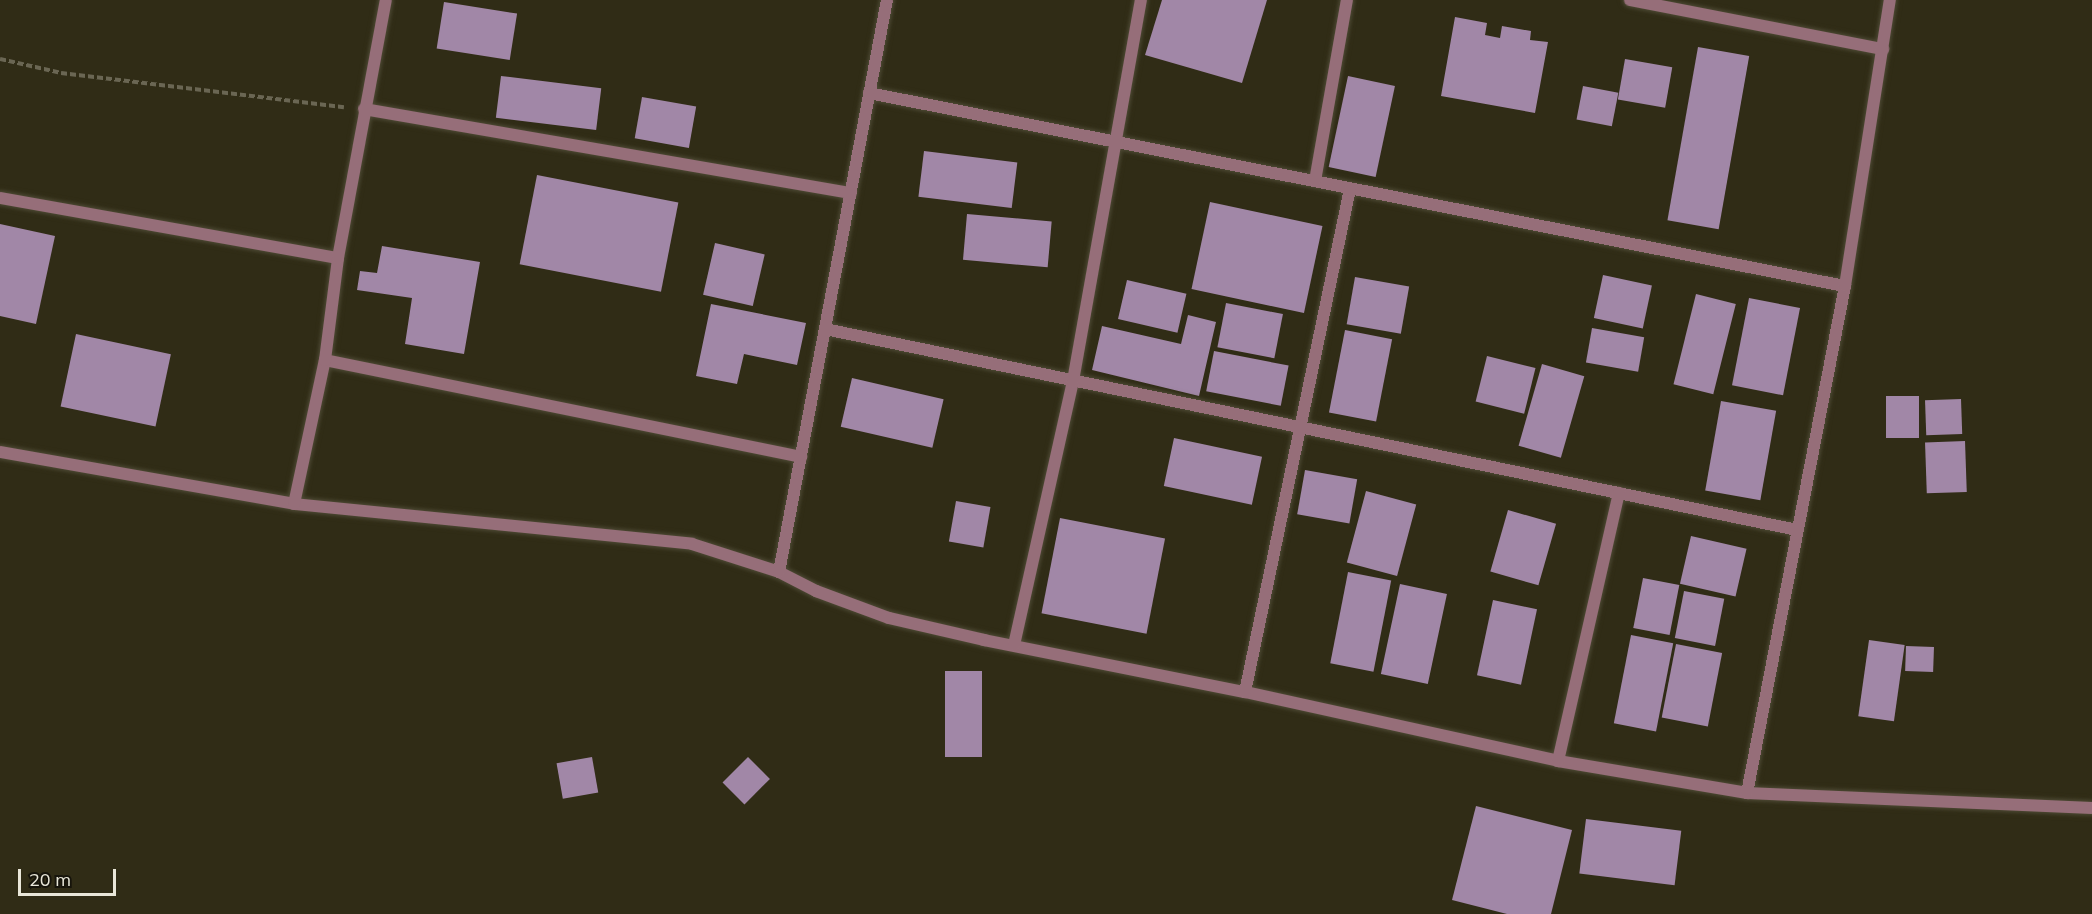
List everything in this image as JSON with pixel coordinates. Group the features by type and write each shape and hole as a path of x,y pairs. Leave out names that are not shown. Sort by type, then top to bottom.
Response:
{"street":[{"path":"294,504 325,360 338,258 386,0"},
{"path":"779,572 887,0"},
{"path":"1014,645 1073,381 1118,142 1141,0"},
{"path":"1315,181 1347,0"},
{"path":"1630,0 1883,49"},
{"path":"1747,793 1845,286 1890,0"},
{"path":"869,93 1845,286"},
{"path":"364,109 851,193"},
{"path":"1245,692 1350,189"},
{"path":"0,198 338,258"},
{"path":"825,329 1797,530"},
{"path":"325,360 801,457"},
{"path":"0,452 294,504 692,544 779,572 816,591 889,618 1245,692 1558,761 1747,793 2092,808"},
{"path":"1558,761 1619,493"}],"path":[{"path":"0,58 61,73 364,109"}],"building":[{"path":"1162,0 1267,0 1242,83 1145,55"},
{"path":"444,2 517,14 510,60 437,48"},
{"path":"1455,17 1487,23 1485,35 1500,38 1502,26 1531,31 1530,40 1548,42 1535,113 1441,96"},
{"path":"1698,47 1749,56 1719,229 1667,220"},
{"path":"1625,59 1672,67 1665,108 1618,99"},
{"path":"501,76 601,88 596,130 496,118"},
{"path":"1348,76 1395,86 1376,177 1329,167"},
{"path":"1583,86 1618,93 1612,126 1577,119"},
{"path":"642,97 696,107 689,148 635,138"},
{"path":"924,151 1017,162 1012,208 918,197"},
{"path":"537,175 678,202 661,292 520,264"},
{"path":"1210,202 1322,226 1304,313 1191,289"},
{"path":"967,214 1052,221 1048,267 963,260"},
{"path":"0,224 55,236 36,324 0,316"},
{"path":"715,243 765,254 753,306 703,295"},
{"path":"382,246 480,262 464,354 405,344 412,298 357,290 360,271 377,273"},
{"path":"1603,275 1652,285 1643,328 1594,318"},
{"path":"1355,277 1409,287 1401,334 1347,324"},
{"path":"1127,280 1186,294 1177,333 1118,319"},
{"path":"1696,294 1736,304 1713,394 1674,384"},
{"path":"1749,298 1800,308 1783,395 1732,385"},
{"path":"1226,303 1283,314 1274,358 1217,347"},
{"path":"711,304 806,323 797,365 744,354 737,384 696,376"},
{"path":"1188,315 1216,322 1199,396 1092,370 1102,326 1181,344"},
{"path":"1592,328 1644,337 1638,372 1586,362"},
{"path":"1345,330 1392,339 1376,422 1329,412"},
{"path":"76,334 171,354 155,427 61,406"},
{"path":"1214,351 1289,366 1281,406 1206,391"},
{"path":"1487,356 1536,368 1524,414 1476,402"},
{"path":"1542,364 1584,376 1561,458 1519,446"},
{"path":"852,378 944,399 932,448 841,427"},
{"path":"1886,396 1919,396 1919,438 1886,438"},
{"path":"1961,399 1962,434 1926,435 1925,400"},
{"path":"1721,401 1776,411 1760,500 1705,491"},
{"path":"1174,438 1262,457 1252,505 1164,486"},
{"path":"1965,441 1967,492 1927,493 1925,442"},
{"path":"1305,470 1357,479 1349,524 1297,514"},
{"path":"1366,491 1416,504 1397,576 1347,562"},
{"path":"956,501 990,507 983,547 949,541"},
{"path":"1508,510 1556,524 1538,585 1490,572"},
{"path":"1060,518 1165,538 1147,634 1041,613"},
{"path":"1691,536 1747,549 1736,597 1680,584"},
{"path":"1348,572 1391,580 1373,672 1330,663"},
{"path":"1643,578 1679,585 1670,635 1633,628"},
{"path":"1400,584 1447,594 1428,684 1381,674"},
{"path":"1684,591 1724,599 1715,646 1675,638"},
{"path":"1493,600 1537,609 1521,685 1477,675"},
{"path":"1631,635 1673,643 1656,732 1614,723"},
{"path":"1869,640 1905,645 1894,721 1858,716"},
{"path":"1676,644 1722,653 1708,727 1662,718"},
{"path":"1906,646 1934,647 1933,672 1905,671"},
{"path":"945,671 982,671 982,757 945,757"},
{"path":"592,757 598,792 563,799 557,763"},
{"path":"748,757 770,779 744,804 723,782"},
{"path":"1476,806 1572,830 1551,914 1507,914 1452,900"},
{"path":"1586,819 1681,831 1675,885 1579,874"}]}
